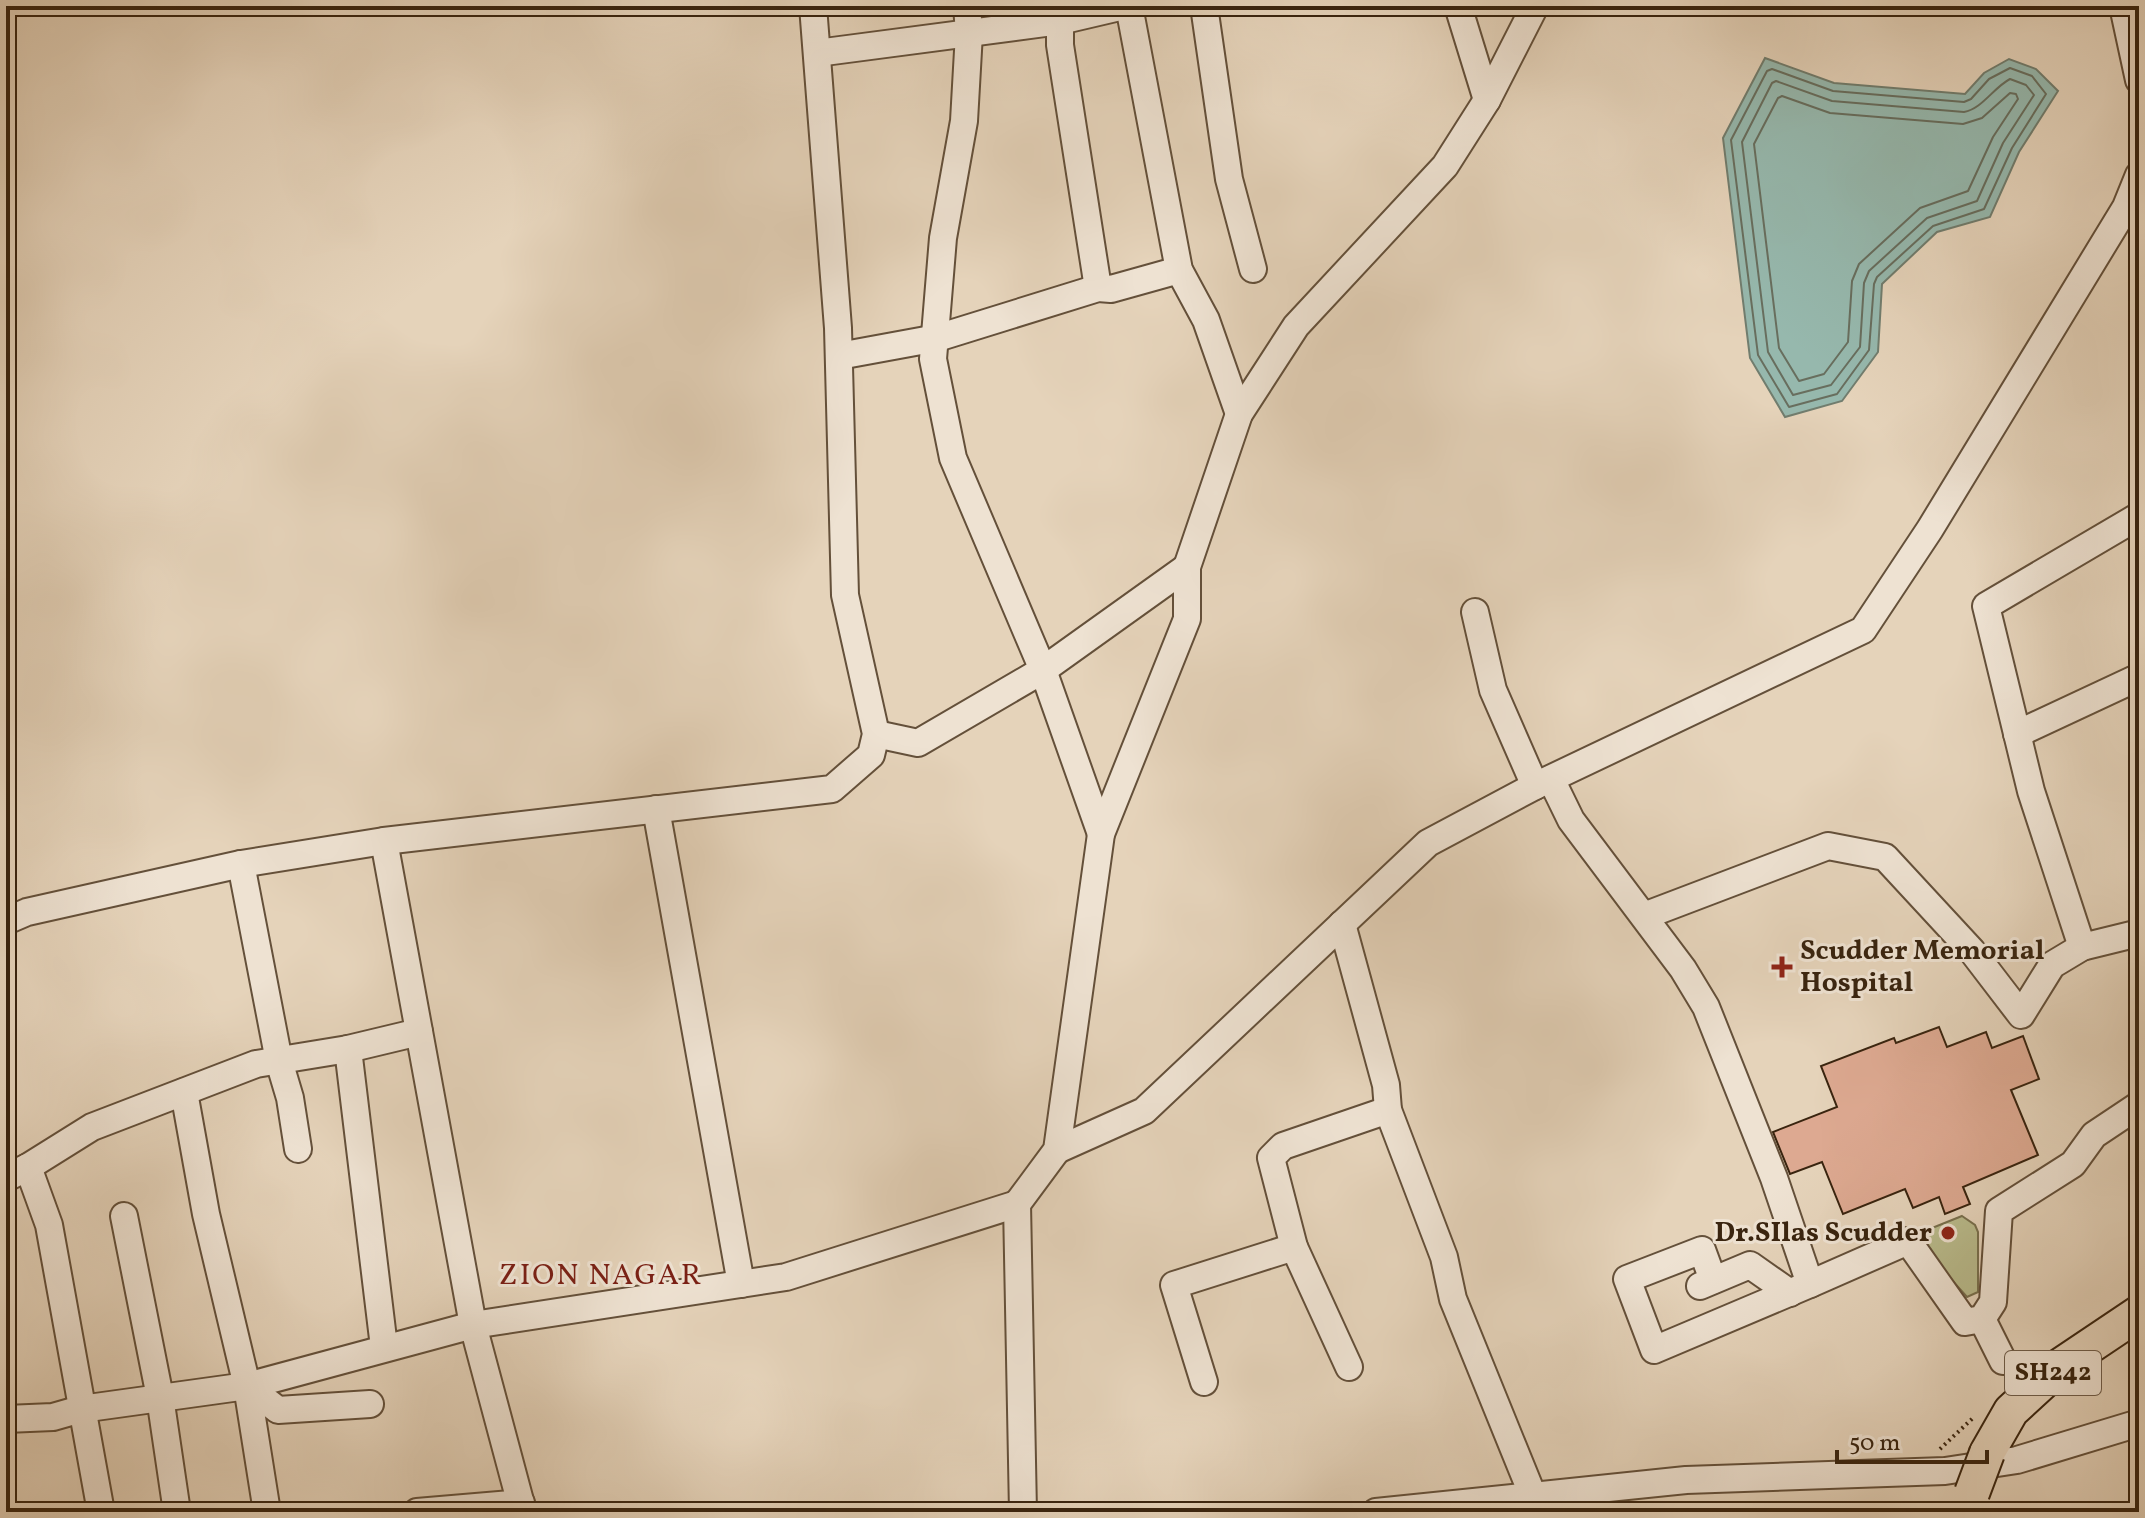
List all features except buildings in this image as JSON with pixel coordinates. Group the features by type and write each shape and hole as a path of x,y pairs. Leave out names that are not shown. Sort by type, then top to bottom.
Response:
{"main road":[{"name":"SH242","path":"1967,1512 1987,1453 2011,1411 2060,1366 2139,1313"}],"street":[{"path":"6,921 27,912 241,864 384,841 832,789 871,755 876,734 845,595 839,356 813,6"},
{"path":"967,6 969,33 964,121 943,238 933,359 953,458 1043,670 1101,834"},
{"path":"817,53 969,33 1060,13 1127,6 1179,270 1206,320 1239,414"},
{"path":"1204,6 1229,179 1253,269"},
{"path":"1458,6 1487,100"},
{"path":"6,1419 53,1417 81,1409 247,1386 473,1325 786,1277 1017,1204 1057,1150 1101,834 1187,619 1187,567 1239,414 1296,326 1445,166 1487,100 1535,6"},
{"path":"2123,6 2139,80"},
{"path":"1060,13 1060,45 1098,288"},
{"path":"1057,1150 1144,1111 1428,843 1543,782 1863,630 1946,502 2126,207 2139,175"},
{"path":"839,356 937,338 1098,288 1111,289 1179,270"},
{"path":"2082,947 2031,791 1986,606 2139,516"},
{"path":"876,734 918,743 1043,670 1187,567"},
{"path":"1475,612 1493,690 1543,782 1683,969 1706,1007 1774,1178 1800,1289"},
{"path":"2017,734 2139,677"},
{"path":"656,809 741,1284"},
{"path":"384,841 473,1325 522,1508 417,1512"},
{"path":"1644,916 1828,846 1885,857 1972,951 2021,1015 2052,965 2082,947 2139,933"},
{"path":"241,864 298,1149"},
{"path":"1342,924 1386,1085 1388,1110 1444,1257 1453,1299 1533,1496"},
{"path":"101,1512 49,1225 17,1172 92,1127 256,1064 348,1049 419,1032"},
{"path":"348,1049 384,1347"},
{"path":"184,1092 206,1214 247,1386 267,1512"},
{"path":"1800,1289 1750,1265 1707,1283 1702,1250 1627,1279 1654,1350 1800,1289 1908,1241 1965,1322 1982,1319 1993,1302 1999,1211 2073,1164 2094,1135 2139,1105"},
{"path":"1349,1367 1294,1247 1271,1158 1283,1146 1388,1110"},
{"path":"1017,1204 1023,1512"},
{"path":"124,1216 160,1397 177,1512"},
{"path":"1204,1382 1174,1285 1294,1247"},
{"path":"1982,1319 2003,1361"},
{"path":"247,1386 278,1410 370,1404"},
{"path":"1376,1512 1686,1480 1945,1471 2017,1460 2139,1423"}],"path":[{"path":"1914,1472 1966,1427 1982,1408"}],"green space":[{"path":"1962,1216 1975,1225 1978,1232 1978,1292 1967,1297 1923,1244 1927,1230"}],"water":[{"path":"1765,58 1834,83 1965,94 1984,73 2009,59 2036,69 2058,91 2019,152 1990,217 1937,232 1882,284 1878,352 1842,401 1785,417 1750,358 1723,138"}],"place":[{"name":"Scudder Memorial Hospital","path":"1782,967"},
{"name":"Dr.SIlas Scudder","path":"1948,1233"}],"district":[{"name":"ZION NAGAR","path":"601,1276"}]}
